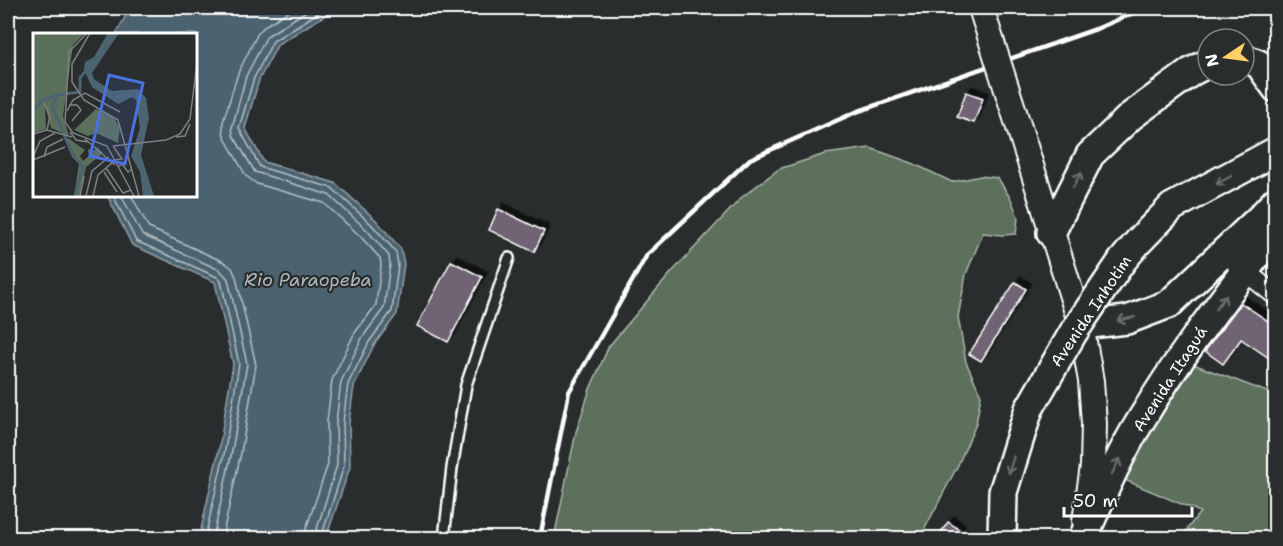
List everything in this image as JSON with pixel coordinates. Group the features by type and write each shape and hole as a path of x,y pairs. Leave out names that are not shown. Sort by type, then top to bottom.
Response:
{"main road":[{"path":"1256,63 1275,88"},
{"path":"1051,233 1090,155 1131,116 1196,69"},
{"name":"Avenida Inhotim","path":"1002,538 1003,492 1029,409 1073,333 1122,261 1172,207 1272,149"},
{"path":"1082,326 1127,320 1169,304 1262,218 1275,201"},
{"name":"Avenida Itaguá","path":"1083,538 1106,486 1141,420 1200,331 1275,230"},
{"path":"1169,304 1200,331"}],"street":[{"path":"981,8 1082,326 1091,381 1094,423 1093,466 1083,538"},
{"path":"1224,252 1244,272 1275,296"}],"lane":[{"path":"444,538 452,468 466,385 509,258"}],"green space":[{"path":"870,148 912,163 952,182 981,176 998,178 1012,201 1018,218 1016,234 983,233 966,274 958,317 966,362 981,395 976,424 958,465 920,538 554,538 576,432 590,389 609,346 671,273 742,197 779,169 825,154"},
{"path":"1193,364 1275,395 1275,538 1187,538 1182,536 1200,512 1120,478"}],"water":[{"name":"Rio Paraopeba","path":"130,8 337,8 278,44 259,80 245,128 264,162 335,183 376,220 401,249 404,264 397,314 374,345 354,386 349,422 350,467 326,538 199,538 219,449 233,364 215,282 132,245 108,196 196,196 196,33 117,33"}],"building":[{"path":"966,92 983,98 974,123 957,117"},
{"path":"498,209 544,231 534,252 489,230"},
{"path":"451,261 482,277 448,342 417,326"},
{"path":"1015,282 1026,289 981,361 969,354"},
{"path":"1241,303 1268,321 1275,311 1275,362 1241,339 1223,364 1205,351"},
{"path":"948,522 960,530 955,538 937,538"}],"railway":[{"path":"540,538 569,392 647,255 750,159 856,112 1096,29 1145,8"}]}
